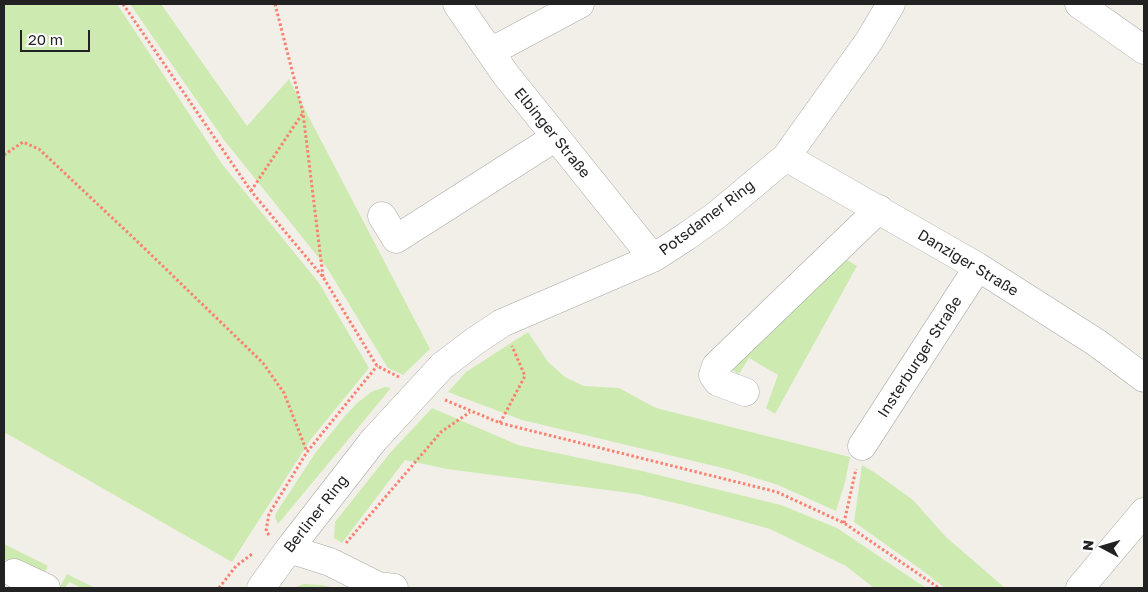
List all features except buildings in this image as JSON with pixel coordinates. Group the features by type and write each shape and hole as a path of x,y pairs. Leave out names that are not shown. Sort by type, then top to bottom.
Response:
{"street":[{"name":"Elbinger Straße","path":"457,4 490,52 653,258"},
{"path":"490,52 580,4"},
{"name":"Potsdamer Ring","path":"373,441 442,366 502,323 653,258 718,214 786,156 869,41 892,4"},
{"path":"1079,4 1144,50"},
{"path":"382,216 396,238 556,137"},
{"name":"Danziger Straße","path":"786,156 978,267 1097,343 1144,378"},
{"path":"745,392 718,382 713,375 716,366 879,209"},
{"name":"Insterburger Straße","path":"862,446 978,267"},
{"name":"Berliner Ring","path":"261,588 280,545 373,441"},
{"path":"1080,588 1144,512"},
{"path":"280,545 330,562 383,588"},
{"path":"14,573 46,588"}],"path":[{"path":"275,4 302,113 323,278"},
{"path":"251,191 302,113"},
{"path":"4,155 22,142 38,149 140,244 249,350 263,364 284,393 307,452"},
{"path":"500,423 525,376 502,323"},
{"path":"219,588 236,566 280,545 266,531 269,514 307,452 377,366"},
{"path":"330,562 442,432 471,412"},
{"path":"844,522 862,446"}],"green space":[{"path":"4,4 117,4 222,164 319,283 369,368 311,439 232,562 4,432"},
{"path":"130,4 161,4 247,126 289,79 430,349 403,375 388,368 327,268 224,140"},
{"path":"839,255 857,266 775,414 766,408 778,375 749,358 739,374 726,366"},
{"path":"528,332 548,362 565,377 584,386 619,388 656,408 850,457 836,511 778,485 727,469 522,420 448,392 466,372"},
{"path":"385,387 391,388 278,524 275,517 276,513 316,452 356,404 371,392"},
{"path":"432,408 518,445 642,471 781,505 837,528 926,588 874,588 846,566 770,529 684,505 637,494 447,469 405,460 342,543 334,538 335,522 390,453"},
{"path":"862,465 913,500 946,537 1005,588 945,588 854,522"},
{"path":"4,544 48,566 42,579 4,559"},
{"path":"67,574 95,588 82,588 69,582 65,588 60,587"},
{"path":"304,584 322,585 335,588 292,588"}]}
